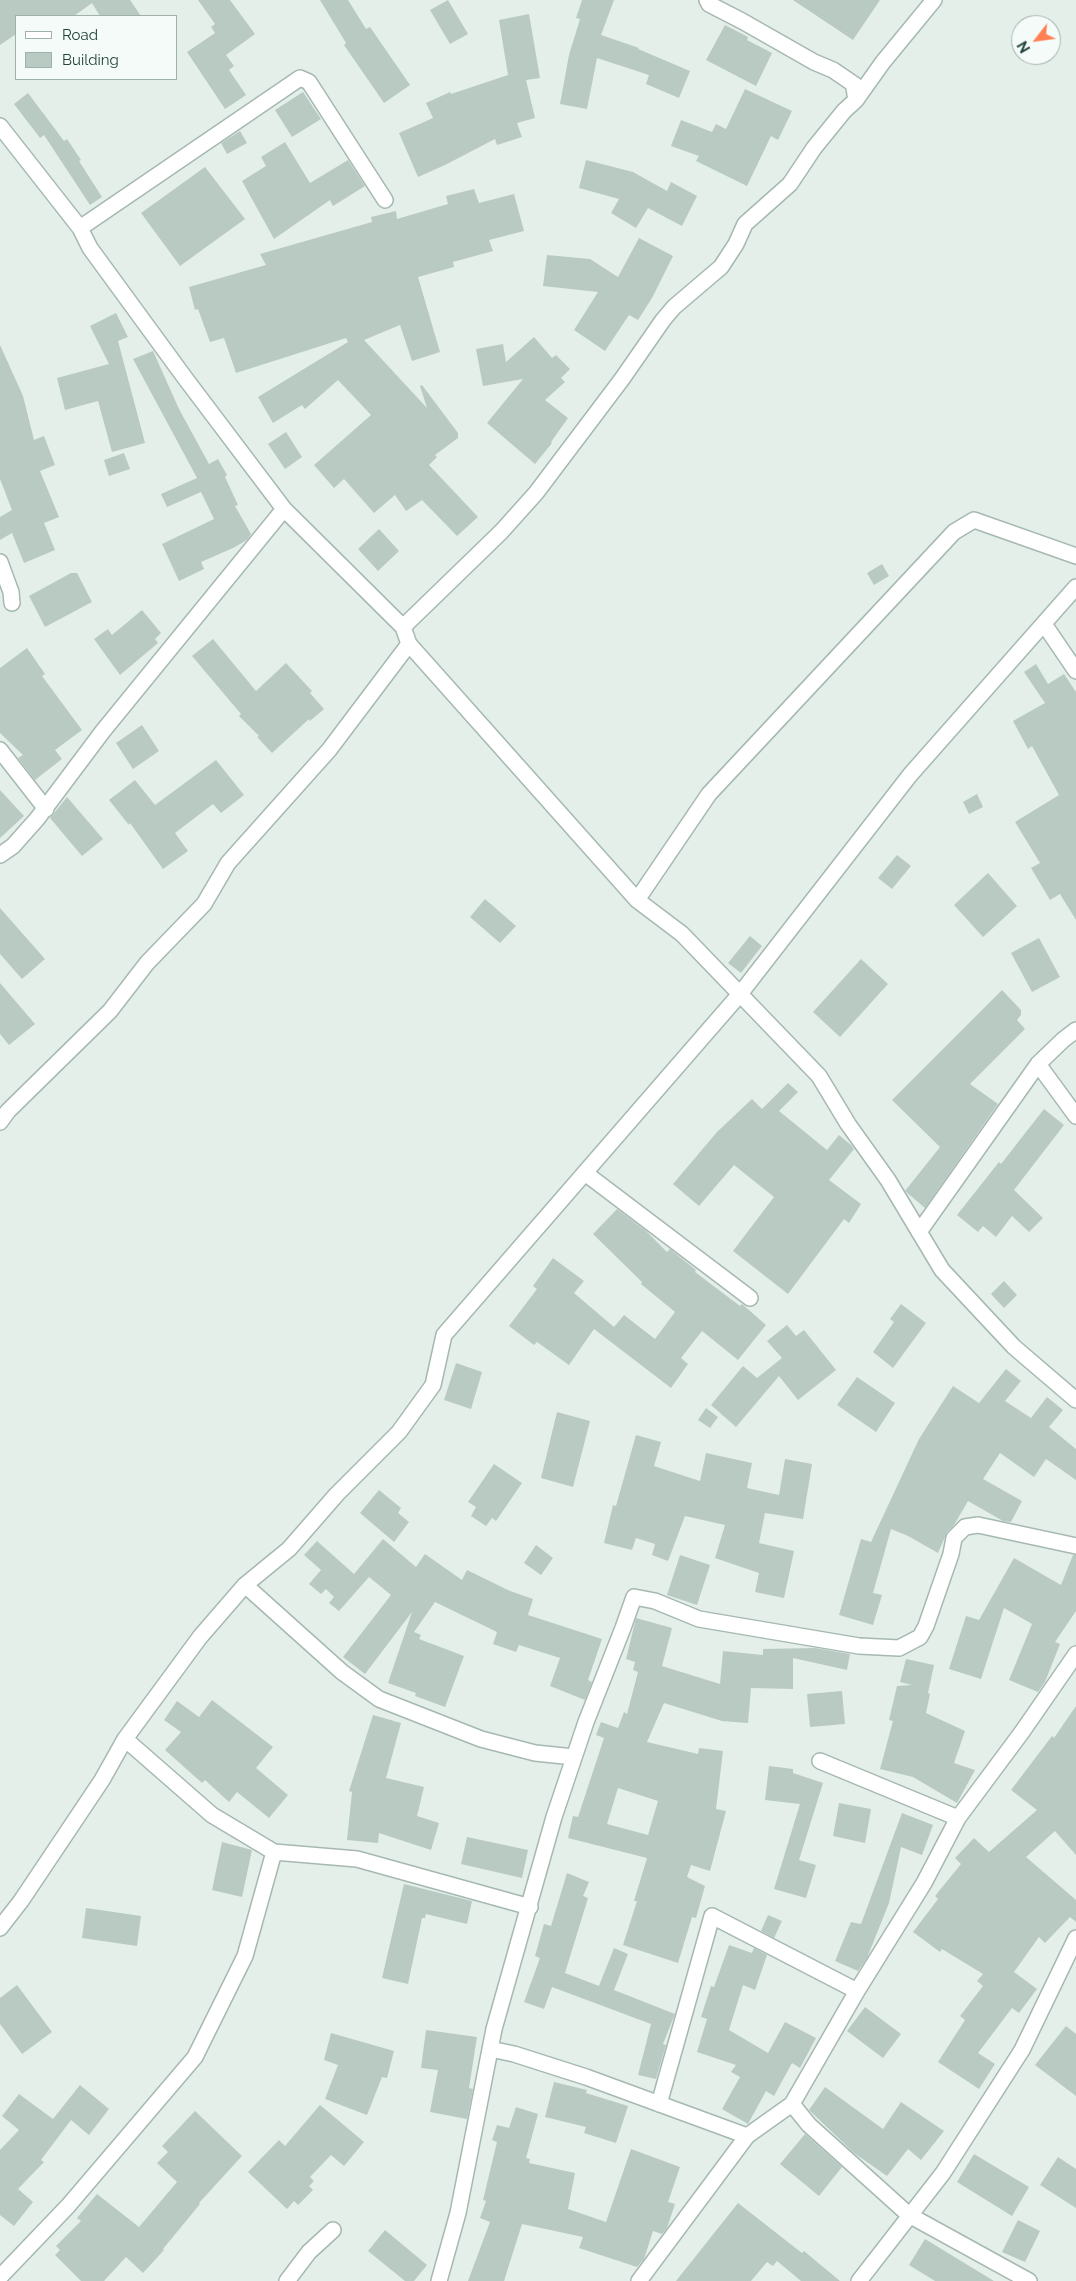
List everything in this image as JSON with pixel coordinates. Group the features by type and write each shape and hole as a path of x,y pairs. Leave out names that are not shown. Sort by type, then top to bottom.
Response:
{"street":[{"path":"707,0 709,4 814,62 833,70 855,85 856,100"},
{"path":"403,627 501,532 536,492 622,379 663,320 674,307 721,267 736,244 745,224 790,184 814,148 844,111 856,100 883,62 934,0"},
{"path":"80,228 300,78 309,82 384,200"},
{"path":"0,126 80,228 90,248 284,509 403,627 409,644 637,900 682,934 819,1076 848,1124 888,1180 942,1270 1014,1348 1076,1400"},
{"path":"0,855 12,846 46,809 103,732 284,509"},
{"path":"637,900 709,794 954,532 974,520 1076,556"},
{"path":"0,562 11,592 12,603"},
{"path":"0,1928 21,1901 102,1780 125,1738 200,1637 245,1584 289,1549 337,1494 399,1432 433,1385 444,1335 740,994 910,775 1076,587"},
{"path":"1044,624 1076,671"},
{"path":"0,1122 8,1111 110,1011 147,963 204,904 228,863 329,750 409,644"},
{"path":"0,750 46,809"},
{"path":"920,1232 1038,1064 1076,1030"},
{"path":"1038,1064 1076,1116"},
{"path":"585,1173 750,1298"},
{"path":"439,2281 458,2213 494,2029 554,1817 574,1757 634,1597 655,1600 708,1620 858,1646 899,1648 920,1637 926,1626 951,1554 954,1538 965,1526 978,1525 1076,1546"},
{"path":"245,1584 342,1672 379,1699 480,1739 535,1753 574,1757"},
{"path":"639,2281 747,2136 792,2104 857,1991 924,1883 958,1818 1022,1732 1076,1654"},
{"path":"125,1738 212,1815 274,1852 357,1859 530,1907"},
{"path":"820,1761 958,1818"},
{"path":"0,2277 68,2206 195,2057 245,1956 274,1852"},
{"path":"659,2104 712,1916 857,1991"},
{"path":"859,2281 943,2173 1022,2050 1076,1938"},
{"path":"490,2049 514,2054 586,2077 747,2136"},
{"path":"792,2104 809,2125 909,2215 1029,2281"},
{"path":"287,2281 309,2252 333,2230"}],"building":[{"path":"0,0 130,0 140,15 99,15 92,3 75,15 15,15 15,35 0,45"},
{"path":"198,0 230,0 255,34 226,55 234,66 229,70 246,95 225,109 187,52 215,33 211,27 215,24"},
{"path":"320,0 348,0 366,29 370,27 410,85 384,103 344,45 346,43"},
{"path":"448,0 468,34 450,44 430,10"},
{"path":"582,0 614,0 601,35 639,48 690,71 679,98 646,84 649,75 597,58 587,109 560,104 569,55 580,19 576,18"},
{"path":"793,0 880,0 853,40"},
{"path":"529,14 540,78 526,80 535,118 517,123 522,137 497,145 495,139 418,177 399,133 433,118 426,103 450,92 451,94 508,75 499,20"},
{"path":"725,25 748,37 747,40 772,53 756,86 706,60"},
{"path":"745,89 792,111 778,140 771,136 747,186 696,161 699,156 671,146 681,120 712,132 716,124 726,129"},
{"path":"303,92 321,119 292,137 275,110"},
{"path":"28,93 64,141 67,139 102,197 90,205 44,135 40,138 14,104"},
{"path":"240,131 247,143 227,154 221,143"},
{"path":"285,142 310,183 348,160 365,186 333,206 330,200 274,239 242,181 266,166 261,157"},
{"path":"586,160 633,172 667,191 671,182 697,196 682,226 648,208 636,228 611,213 619,199 579,188"},
{"path":"205,167 245,219 180,266 141,213"},
{"path":"474,189 479,203 514,194 524,231 489,240 493,251 453,262 454,267 418,277 440,352 412,361 400,325 364,340 427,408 420,386 422,385 458,433 458,438 435,455 437,457 429,465 478,517 457,536 422,500 406,511 395,495 374,513 344,479 334,488 314,465 371,415 338,380 305,409 302,405 273,423 258,397 348,342 346,338 236,373 224,338 210,342 198,309 195,310 189,287 266,265 260,254 372,222 371,217 396,211 397,219 448,204 446,196"},
{"path":"639,238 673,256 652,298 638,320 629,315 605,351 574,330 598,292 543,286 547,255 590,259 618,277"},
{"path":"116,313 128,337 118,341 145,443 112,452 98,401 65,410 57,378 109,364 90,326"},
{"path":"534,337 552,358 556,355 570,369 561,378 565,382 545,400 568,418 552,443 535,464 487,423 523,379 483,386 476,349 503,344 506,362"},
{"path":"0,345 23,396 34,440 44,436 55,465 40,471 59,517 44,523 55,550 24,563 12,533 0,540 0,517 12,510 0,479"},
{"path":"153,351 179,409 209,464 218,459 227,475 225,477 238,505 235,506 251,534 247,540 233,548 201,562 204,569 179,581 162,544 214,519 201,492 167,507 161,494 197,478 133,359"},
{"path":"286,432 302,457 285,469 268,444"},
{"path":"124,453 130,469 109,476 104,460"},
{"path":"379,529 399,551 378,571 358,549"},
{"path":"882,564 889,576 874,585 867,573"},
{"path":"71,573 77,573 92,602 45,627 29,596"},
{"path":"142,610 161,633 155,639 158,643 120,675 94,639 108,629 112,635"},
{"path":"213,639 256,691 286,663 312,691 310,693 324,709 310,721 309,719 272,753 257,737 259,736 239,716 241,714 192,656"},
{"path":"27,648 45,674 42,676 82,730 55,750 62,759 35,780 18,758 23,755 0,733 0,668"},
{"path":"1036,664 1048,684 1064,674 1076,692 1076,920 1060,894 1050,900 1031,868 1040,863 1015,822 1059,795 1032,746 1028,749 1013,721 1045,703 1024,672"},
{"path":"142,725 159,751 133,769 116,743"},
{"path":"216,760 244,795 221,813 213,804 175,833 188,851 163,869 130,823 129,825 109,800 135,780 155,805"},
{"path":"0,790 24,816 0,838"},
{"path":"977,794 983,807 969,814 963,802"},
{"path":"67,797 103,839 82,856 50,818"},
{"path":"897,855 911,866 892,889 878,878"},
{"path":"988,873 1017,906 983,937 954,905"},
{"path":"485,899 516,926 500,943 470,917"},
{"path":"0,908 45,959 22,979 0,954"},
{"path":"750,936 762,946 741,973 728,963"},
{"path":"1039,938 1060,977 1032,992 1011,953"},
{"path":"861,959 888,984 840,1037 813,1012"},
{"path":"0,983 35,1024 9,1045 0,1034"},
{"path":"1002,990 1021,1010 1021,1015 1017,1020 1025,1029 970,1084 998,1104 925,1208 905,1191 940,1147 892,1100"},
{"path":"788,1083 798,1092 779,1111 827,1150 839,1135 854,1149 829,1180 861,1204 849,1223 844,1219 788,1294 733,1251 774,1197 734,1165 699,1206 673,1184 717,1132 752,1099 762,1109"},
{"path":"1044,1109 1064,1125 1014,1190 1043,1218 1029,1232 1012,1216 996,1237 983,1226 978,1232 957,1215 999,1162 1001,1164"},
{"path":"617,1209 646,1231 667,1252 670,1249 696,1270 695,1272 740,1306 742,1304 766,1325 738,1360 702,1331 681,1358 688,1364 671,1388 594,1329 569,1365 537,1342 534,1345 509,1326 537,1289 533,1286 553,1258 584,1281 574,1293 614,1327 624,1315 655,1339 675,1312 641,1284 642,1282 593,1234"},
{"path":"1004,1281 1017,1295 1004,1308 991,1294"},
{"path":"901,1304 926,1323 893,1368 873,1352 894,1322 890,1319"},
{"path":"787,1325 796,1336 804,1330 836,1370 798,1400 779,1376 736,1427 711,1405 743,1366 757,1378 782,1358 767,1341"},
{"path":"456,1363 482,1372 471,1409 444,1400"},
{"path":"1006,1369 1021,1381 1005,1401 1031,1418 1047,1397 1063,1410 1049,1427 1076,1449 1076,1480 1046,1459 1034,1477 1000,1453 983,1479 1022,1501 1011,1522 1003,1521 968,1501 954,1525 947,1532 938,1553 891,1529 873,1593 882,1595 873,1625 839,1615 861,1539 871,1542 919,1439 953,1386 979,1403"},
{"path":"857,1377 895,1403 876,1432 837,1405"},
{"path":"706,1408 718,1417 710,1428 698,1420"},
{"path":"557,1412 590,1421 573,1487 541,1478"},
{"path":"636,1435 661,1442 654,1466 700,1481 706,1453 752,1463 747,1488 779,1495 785,1459 812,1464 803,1519 765,1513 759,1543 794,1551 784,1598 755,1592 759,1573 715,1558 725,1525 685,1516 668,1561 652,1555 655,1544 636,1538 632,1550 604,1543 613,1505 616,1506"},
{"path":"494,1464 522,1483 496,1521 492,1518 486,1526 471,1516 476,1507 468,1502"},
{"path":"379,1490 401,1508 398,1513 409,1522 394,1542 360,1513"},
{"path":"383,1539 416,1567 425,1554 462,1580 467,1570 510,1591 533,1599 528,1615 602,1639 588,1680 592,1682 585,1700 550,1686 560,1658 519,1645 516,1652 493,1644 497,1632 435,1602 414,1632 421,1635 419,1639 464,1656 445,1707 415,1696 416,1693 388,1683 412,1612 365,1674 343,1657 391,1595 369,1577 339,1611 329,1603 334,1597 326,1589 321,1594 309,1584 321,1570 304,1555 317,1541 354,1574"},
{"path":"536,1545 553,1558 541,1575 524,1563"},
{"path":"680,1555 710,1565 697,1605 667,1595"},
{"path":"1073,1555 1076,1555 1076,1611 1055,1642 1060,1644 1045,1682 1038,1692 1009,1680 1032,1624 1004,1608 981,1679 949,1669 966,1616 979,1620 1014,1558 1061,1585"},
{"path":"636,1618 672,1628 662,1666 720,1684 723,1651 763,1655 763,1649 815,1648 850,1654 847,1670 793,1658 793,1689 751,1688 748,1723 722,1721 664,1703 647,1742 698,1754 699,1748 723,1751 716,1809 726,1811 710,1871 691,1865 687,1877 705,1886 696,1918 692,1917 678,1963 623,1945 637,1901 634,1901 647,1858 568,1838 573,1816 578,1817 604,1738 596,1735 601,1722 618,1728 624,1712 627,1714 638,1672 633,1670 635,1662 626,1659","holes":["618,1788 658,1801 648,1835 607,1824"]},
{"path":"906,1659 934,1665 926,1713 965,1731 954,1763 975,1770 957,1803 913,1777 880,1769 893,1721 889,1720 897,1686 912,1685 900,1682"},
{"path":"842,1691 845,1724 810,1727 807,1694"},
{"path":"212,1700 273,1747 256,1768 288,1795 269,1818 237,1792 229,1802 205,1780 202,1783 165,1750 181,1732 164,1720 177,1701 199,1717"},
{"path":"1076,1706 1076,1855 1055,1831 1026,1857 1076,1900 1076,1922 1070,1917 1045,1943 1039,1937 1014,1972 1037,1989 1019,2013 1012,2008 978,2053 995,2064 979,2089 938,2062 965,2020 960,2016 983,1986 977,1981 983,1974 942,1949 940,1952 913,1932 938,1899 935,1896 961,1864 955,1858 974,1838 989,1852 1037,1810 1011,1790 1052,1736 1054,1738"},
{"path":"373,1715 401,1723 386,1778 424,1787 417,1816 439,1823 431,1850 379,1833 378,1843 347,1840 352,1792 349,1791"},
{"path":"769,1766 793,1769 793,1773 823,1783 799,1860 816,1865 806,1898 774,1889 800,1804 765,1800"},
{"path":"839,1803 871,1809 865,1843 833,1836"},
{"path":"902,1813 933,1825 922,1855 901,1847 889,1903 867,1958 858,1971 835,1961 851,1922 861,1924"},
{"path":"467,1837 528,1850 522,1878 461,1864"},
{"path":"222,1842 252,1850 242,1897 212,1890"},
{"path":"567,1873 589,1882 583,1896 588,1898 565,1973 599,1986 614,1948 628,1954 614,1990 675,2014 663,2044 666,2045 656,2079 638,2075 651,2024 552,1987 544,2009 524,2002 540,1958 535,1956 544,1924 551,1926"},
{"path":"404,1884 472,1901 467,1924 426,1914 425,1918 422,1918 408,1984 382,1978"},
{"path":"86,1908 141,1916 137,1946 82,1938"},
{"path":"768,1915 782,1921 774,1938 761,1931"},
{"path":"729,1945 752,1953 754,1948 767,1955 755,1990 743,1985 729,2030 768,2053 785,2022 816,2038 800,2068 792,2063 774,2096 766,2091 748,2124 722,2109 740,2077 731,2072 736,2065 697,2052 707,2019 701,2017 711,1986 714,1987"},
{"path":"17,1985 52,2032 22,2054 0,2024 0,1998"},
{"path":"865,2007 901,2034 883,2058 847,2031"},
{"path":"1066,2026 1076,2034 1076,2096 1035,2065"},
{"path":"426,2030 477,2037 469,2088 473,2089 467,2119 430,2112 438,2070 421,2068"},
{"path":"331,2033 394,2051 387,2078 382,2077 367,2115 325,2099 338,2065 324,2060"},
{"path":"554,2082 587,2090 586,2093 628,2106 616,2143 584,2133 586,2127 545,2117"},
{"path":"80,2085 109,2109 89,2135 71,2120 41,2160 44,2162 18,2189 33,2202 14,2226 0,2215 0,2150 19,2130 2,2116 19,2094 53,2119"},
{"path":"825,2087 883,2129 901,2102 944,2131 921,2160 908,2149 887,2176 854,2153 809,2110"},
{"path":"320,2105 364,2142 344,2166 331,2155 310,2177 314,2181 309,2186 313,2190 298,2205 294,2201 287,2209 248,2172 279,2140 285,2146"},
{"path":"516,2107 538,2114 526,2158 530,2159 529,2163 575,2173 568,2209 606,2222 631,2149 680,2167 668,2202 675,2204 667,2228 662,2234 653,2231 644,2259 637,2267 579,2248 583,2237 522,2224 504,2281 468,2281 490,2222 480,2218 486,2201 483,2200 497,2142 492,2140 497,2125 509,2128"},
{"path":"195,2111 242,2156 199,2203 164,2250 143,2273 126,2257 104,2281 81,2281 55,2255 60,2250 56,2246 81,2221 77,2218 97,2194 139,2227 177,2182 157,2163 168,2152 162,2146"},
{"path":"805,2134 842,2167 819,2196 780,2164"},
{"path":"974,2154 1029,2187 1012,2216 957,2182"},
{"path":"1058,2157 1076,2169 1076,2208 1040,2185"},
{"path":"738,2203 802,2253 804,2251 840,2281 801,2281 777,2261 773,2266 767,2262 751,2281 676,2281"},
{"path":"1018,2220 1040,2231 1025,2262 1002,2252"},
{"path":"385,2230 427,2265 414,2281 405,2281 368,2251"},
{"path":"925,2239 994,2281 935,2281 909,2265"}]}
